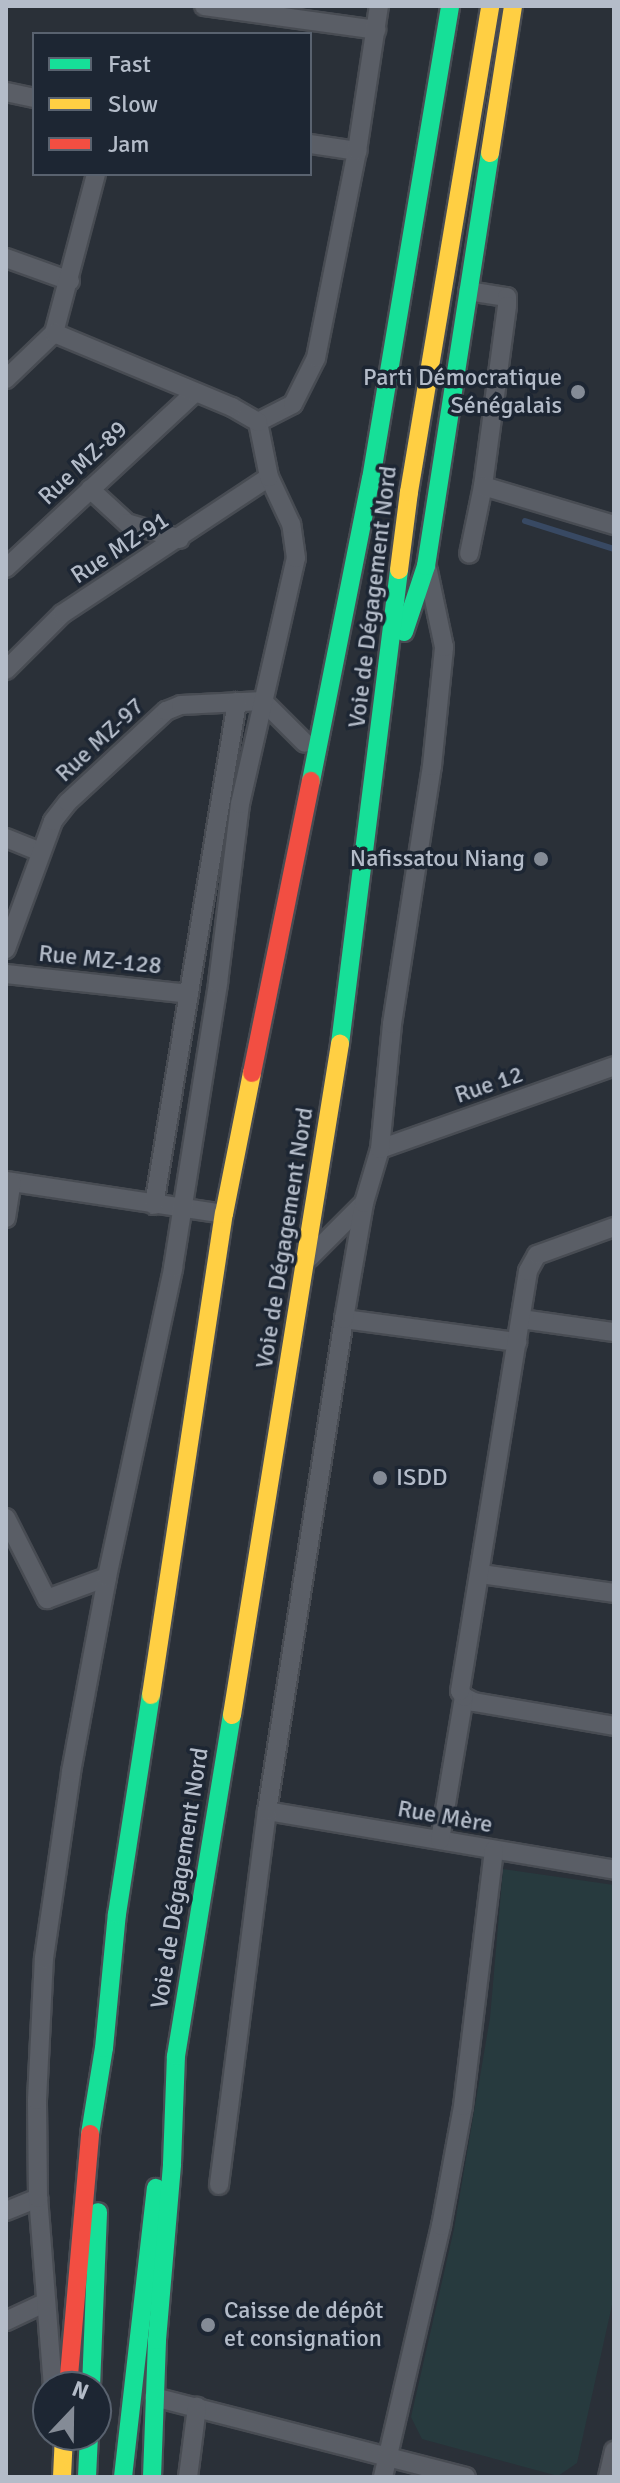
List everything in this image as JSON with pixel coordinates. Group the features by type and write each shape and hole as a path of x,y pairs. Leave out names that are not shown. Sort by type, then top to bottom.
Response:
{"main road":[{"name":"Voie de Dégagement Nord","path":"92,2371 104,2048 132,1806 224,1214 266,992 305,824 371,479 450,6"},
{"name":"Voie de Dégagement Nord","path":"123,2474 145,2263 176,2056 307,1260 347,994 409,492 490,6"},
{"path":"387,671 416,605 426,566 513,6"},
{"path":"305,824 302,777 305,743 339,540"},
{"path":"69,2371 91,2122 104,2048"},
{"path":"152,2477 154,2397 172,2164 176,2056"},
{"path":"61,2451 62,2477"},
{"path":"87,2474 88,2451"}],"street":[{"path":"204,6 376,30"},
{"path":"258,422 293,404 316,358 357,151 379,6"},
{"path":"6,92 32,98"},
{"path":"312,144 357,151"},
{"path":"6,379 54,333 96,176"},
{"path":"6,258 70,281"},
{"path":"468,291 507,297 483,486 469,554"},
{"path":"51,2371 38,2198 37,2100 44,1958 71,1772 107,1577 173,1268 180,1208 218,983 240,804 296,558 291,524 269,477 258,422 247,414 54,333"},
{"name":"Rue MZ-89","path":"6,568 194,393"},
{"name":"Rue MZ-91","path":"6,670 62,614 180,539 269,477"},
{"path":"483,486 614,525"},
{"path":"90,489 127,523 180,539"},
{"path":"219,2185 267,1811 344,1319 364,1203 380,1149 392,1024 432,766 444,647 426,566"},
{"path":"263,701 305,743"},
{"name":"Rue MZ-97","path":"6,949 39,851 53,821 68,802 166,711 181,705 263,701"},
{"path":"154,1205 237,702"},
{"path":"6,838 39,851"},
{"name":"Rue MZ-128","path":"6,974 189,994"},
{"name":"Rue 12","path":"380,1149 614,1066"},
{"path":"6,1218 9,1181 224,1214"},
{"path":"307,1260 364,1203"},
{"path":"440,1840 464,1697 460,1691 528,1271 537,1255 614,1227"},
{"path":"344,1319 517,1342"},
{"path":"521,1319 614,1332"},
{"path":"6,1518 47,1599 107,1577"},
{"path":"481,1574 614,1593"},
{"path":"464,1697 614,1726"},
{"name":"Rue Mère","path":"267,1811 614,1870"},
{"path":"383,2477 441,2226 463,2106 494,1850"},
{"path":"6,2211 38,2198"},
{"path":"6,2321 44,2303"},
{"path":"154,2397 466,2477"},
{"path":"188,2477 197,2407"},
{"path":"608,2477 614,2451"}],"green space":[{"path":"503,1869 614,1885 614,2296 577,2463 558,2476 422,2439 411,2417 454,2229 490,2018"}],"waterway":[{"path":"525,521 614,549"}],"traffic: fast":[{"path":"311,781 371,479 450,6"},
{"path":"404,632 426,566 490,153"},
{"path":"340,1044 399,570"},
{"path":"90,2134 104,2048 117,1914 151,1695"},
{"path":"152,2477 157,2340 172,2164 176,2056 232,1715"},
{"path":"123,2477 156,2188"},
{"path":"92,2371 98,2212"},
{"path":"87,2477 88,2451"}],"traffic: slow":[{"path":"399,570 409,492 490,6"},
{"path":"490,153 513,6"},
{"path":"232,1715 340,1044"},
{"path":"151,1695 224,1214 252,1073"},
{"path":"62,2477 63,2451"}],"traffic: jam":[{"path":"252,1073 311,781"},
{"path":"69,2371 90,2134"}],"place":[{"name":"Parti Démocratique Sénégalais","path":"578,392"},
{"name":"Nafissatou Niang","path":"541,859"},
{"name":"ISDD","path":"380,1478"},
{"name":"Caisse de dépôt et consignation","path":"208,2325"}]}
